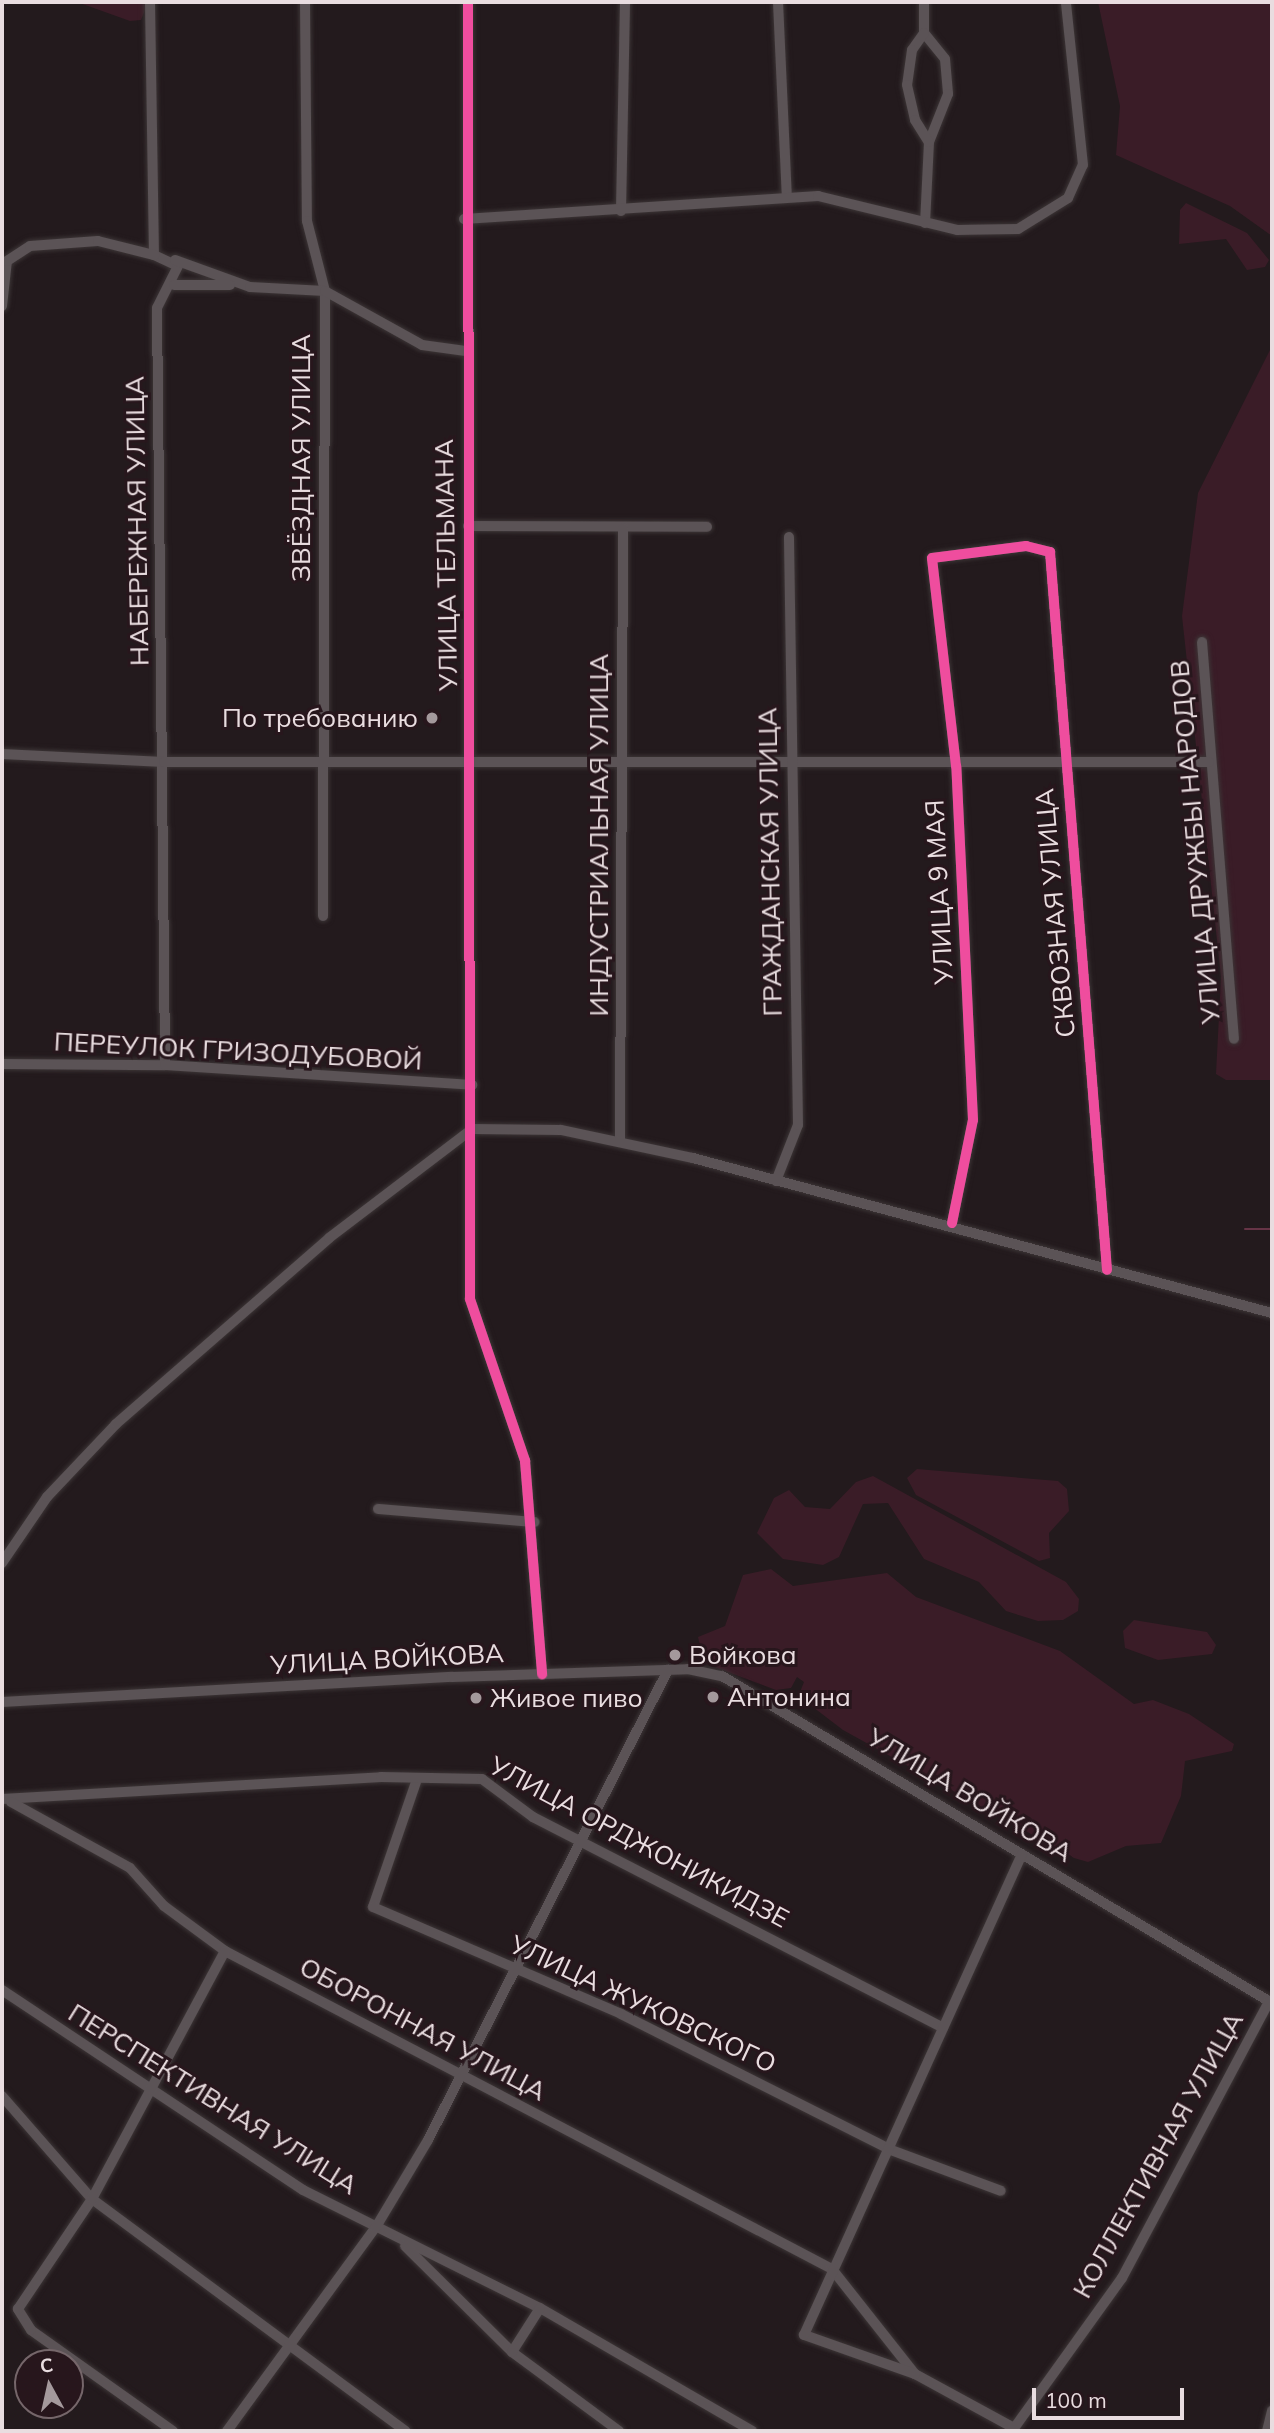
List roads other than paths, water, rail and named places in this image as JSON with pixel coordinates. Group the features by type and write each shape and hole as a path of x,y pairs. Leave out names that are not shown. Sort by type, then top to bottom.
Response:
{"street":[{"path":"150,2 155,255"},
{"name":"ЗВЁЗДНАЯ УЛИЦА","path":"305,2 307,221 324,290 323,916"},
{"name":"УЛИЦА ТЕЛЬМАНА","path":"468,2 464,219 471,764 470,1300 525,1461 534,1522 542,1674"},
{"path":"621,211 625,2"},
{"path":"778,2 787,197"},
{"path":"924,2 924,33 909,58 906,85 915,120 929,142"},
{"path":"464,219 745,205 787,197 835,198 925,223 991,233 1018,229 1055,210 1080,179 1085,145 1066,2"},
{"path":"924,33 945,60 948,77 947,104 929,142 925,223"},
{"path":"2,306 7,261 30,246 76,240 175,260 250,287"},
{"name":"НАБЕРЕЖНАЯ УЛИЦА","path":"165,1065 164,762 157,308 174,285 175,260"},
{"path":"174,285 324,290 422,345 466,351"},
{"path":"468,526 706,527"},
{"name":"ИНДУСТРИАЛЬНАЯ УЛИЦА","path":"620,1142 623,528"},
{"name":"ГРАЖДАНСКАЯ УЛИЦА","path":"776,1181 798,1125 789,765 789,537"},
{"name":"УЛИЦА 9 МАЯ","path":"952,1223 973,1120 956,766 932,558 1026,546 1050,552"},
{"name":"СКВОЗНАЯ УЛИЦА","path":"1050,552 1107,1270"},
{"name":"УЛИЦА ДРУЖБЫ НАРОДОВ","path":"1202,642 1209,762 1234,1039"},
{"path":"2,754 164,762 956,766 1209,762"},
{"name":"ПЕРЕУЛОК ГРИЗОДУБОВОЙ","path":"2,1063 165,1065 472,1085"},
{"path":"2,1563 47,1497 116,1424 328,1238 472,1129 561,1130 620,1142 952,1223 1107,1270 1272,1313"},
{"path":"378,1509 534,1522"},
{"path":"227,2431 376,2227 463,2076 520,1969 668,1670"},
{"name":"УЛИЦА ВОЙКОВА","path":"2,1702 542,1674 696,1670 746,1687 1271,2002"},
{"name":"УЛИЦА ОРДЖОНИКИДЗЕ","path":"7,1801 381,1777 415,1782 482,1779 533,1817 585,1840 943,2028"},
{"name":"УЛИЦА ЖУКОВСКОГО","path":"415,1782 373,1907 520,1969 891,2150 1001,2191"},
{"name":"ОБОРОННАЯ УЛИЦА","path":"7,1801 130,1868 164,1906 225,1951 832,2269"},
{"path":"1013,2430 915,2374 804,2335 832,2269 891,2150 1022,1854"},
{"path":"173,2431 31,2330 18,2309 92,2199 225,1951"},
{"name":"ПЕРСПЕКТИВНАЯ УЛИЦА","path":"2,1990 150,2092 303,2190 402,2243 540,2308 752,2431"},
{"name":"КОЛЛЕКТИВНАЯ УЛИЦА","path":"1013,2430 1122,2278 1271,2002"},
{"path":"2,2096 92,2199 406,2431"},
{"name":"ПЕРСПЕКТИВНАЯ УЛИЦА","path":"402,2243 439,2286 512,2352 619,2431"},
{"path":"832,2269 915,2374"},
{"path":"512,2352 540,2308"},
{"path":"1267,2431 1272,2411"}],"waterway":[{"path":"1245,1229 1272,1229"}],"place":[{"name":"По требованию","path":"432,718"},
{"name":"Войкова","path":"675,1655"},
{"name":"Антонина","path":"713,1697"},
{"name":"Живое пиво","path":"476,1698"}]}
